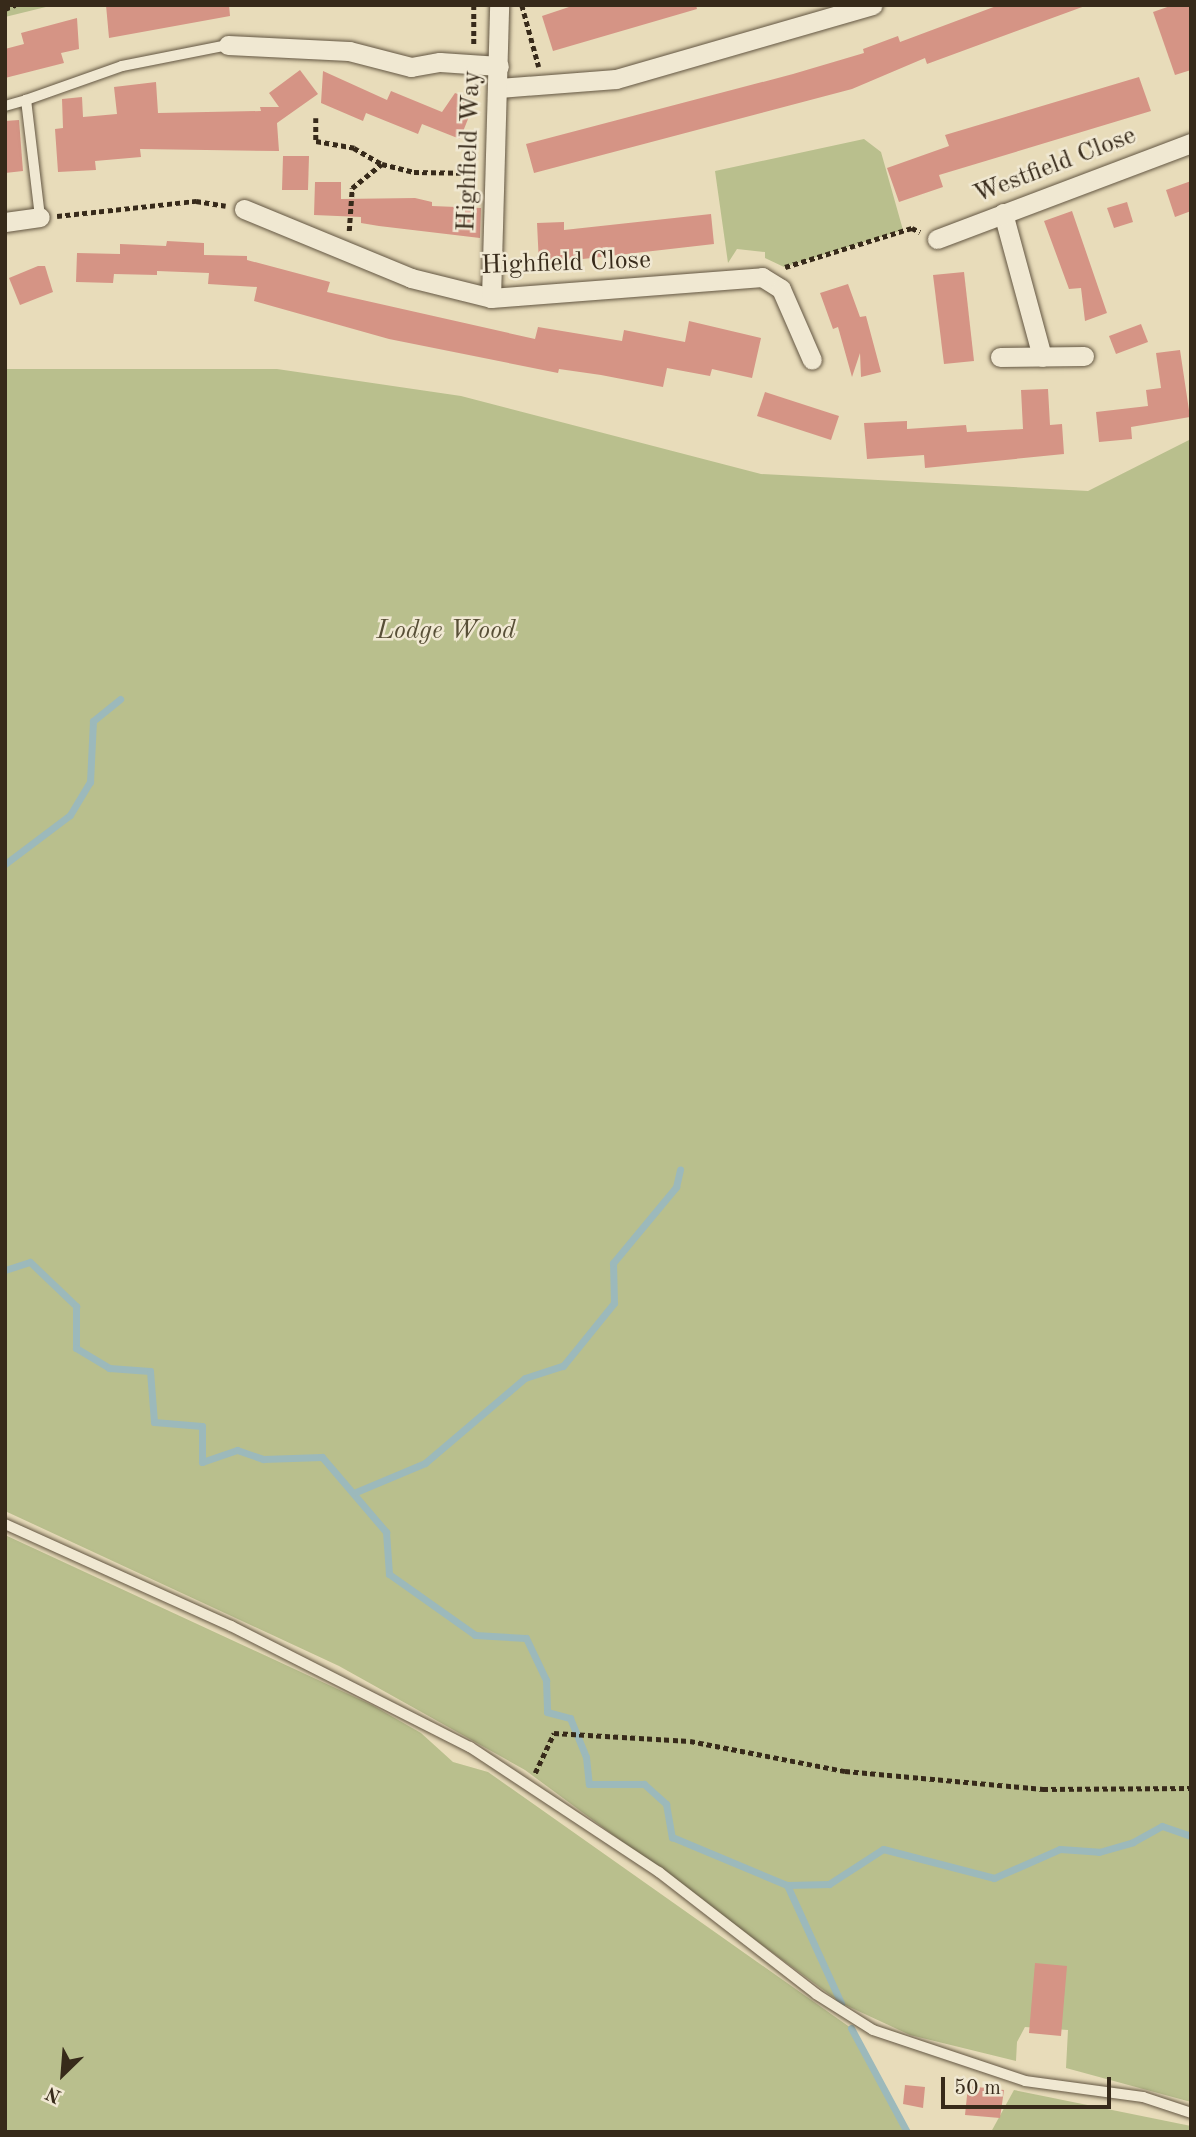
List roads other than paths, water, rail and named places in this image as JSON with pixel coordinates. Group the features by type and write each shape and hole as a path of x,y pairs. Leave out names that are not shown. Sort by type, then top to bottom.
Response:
{"street":[{"name":"Highfield Way","path":"491,298 499,88 499,5"},
{"path":"499,88 616,79 873,5"},
{"path":"228,45 349,51 411,67 440,62 499,66"},
{"name":"Westfield Close","path":"937,239 1191,143"},
{"name":"Highfield Close","path":"244,209 411,278 491,298 680,286 753,277 769,281 781,289 812,360"},
{"path":"1003,213 1042,357"},
{"path":"5,222 40,217"},
{"path":"1000,357 1084,356"}],"lane":[{"path":"5,106 122,66 228,45"},
{"path":"26,100 40,217"},
{"path":"5,1524 243,1632 470,1747 659,1872 816,1994 873,2030 1025,2081 1143,2097 1191,2113"}],"waterway":[{"path":"5,864 70,815 90,782 93,721 120,699"},
{"path":"356,1492 425,1463 525,1378 563,1366 614,1303 613,1263 676,1187 680,1169"},
{"path":"5,1270 30,1262 76,1306 76,1348 109,1368 150,1371 154,1422 202,1426 202,1462 237,1450 263,1459 322,1457 386,1532 389,1574 475,1635 526,1638 546,1680 547,1712 570,1718 586,1757 589,1784 644,1784 666,1804 672,1837 787,1885 829,1884 883,1849 994,1878 1060,1849 1099,1852 1133,1842 1162,1826 1191,1836"},
{"path":"787,1885 841,2003"},
{"path":"851,2028 907,2132"}],"park label":[{"name":"Lodge Wood","path":"446,632"}]}
